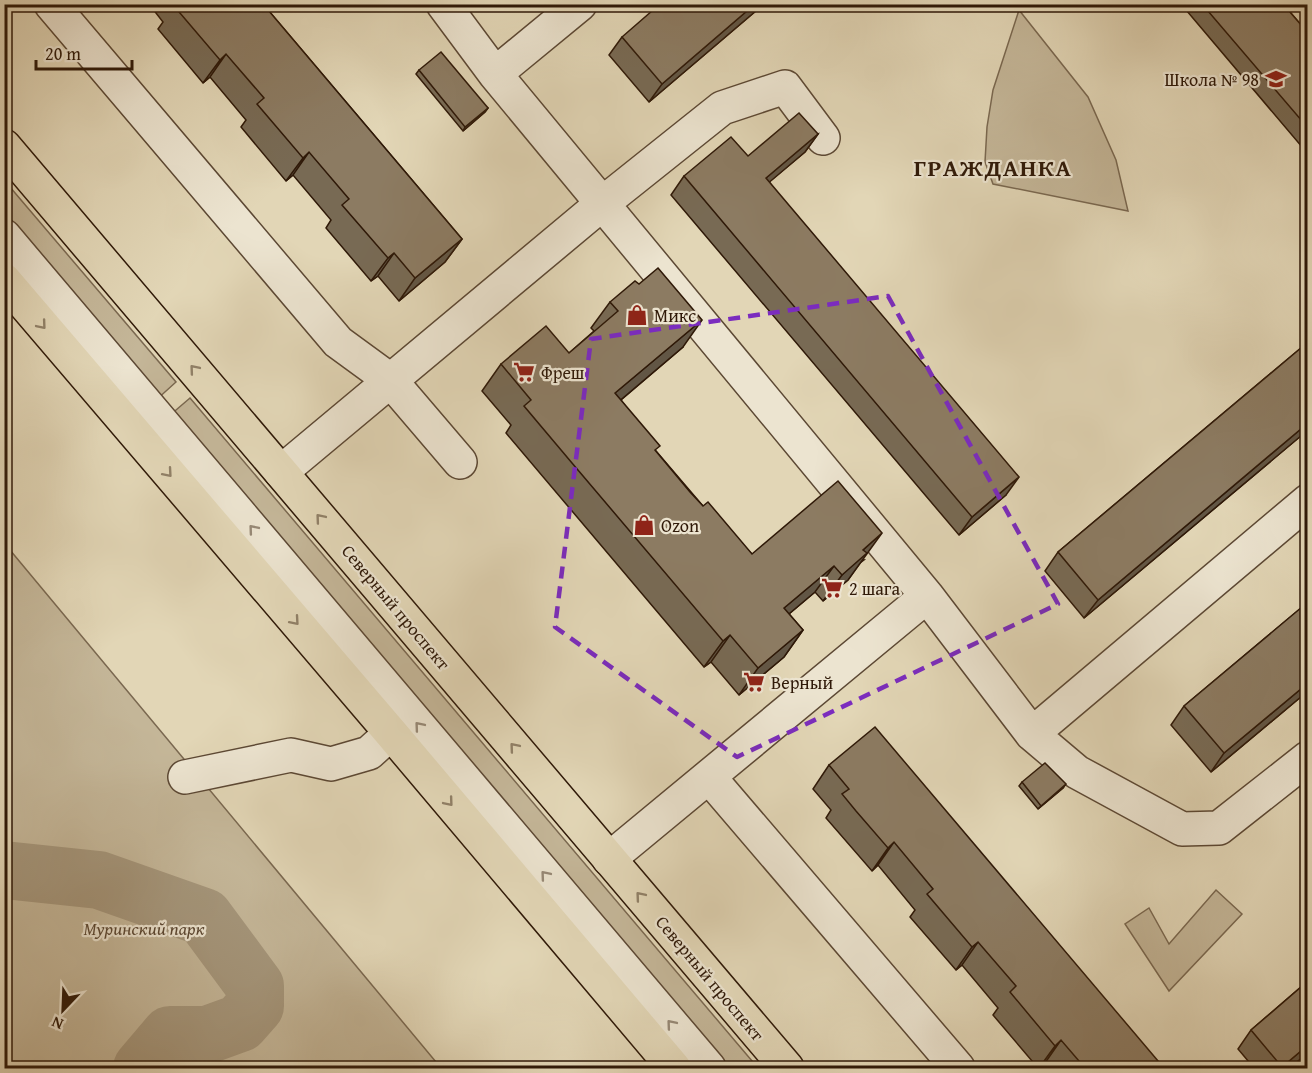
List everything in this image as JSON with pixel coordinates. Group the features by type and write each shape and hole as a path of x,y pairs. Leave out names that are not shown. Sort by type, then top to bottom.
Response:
{"main road":[{"name":"Северный проспект","path":"4,146 787,1068"},
{"path":"4,280 674,1068"}],"street":[{"path":"51,4 338,342 390,380 460,462"},
{"path":"443,4 495,74 927,596 1032,734 1077,772 1182,829 1219,828 1308,758"},
{"path":"495,74 580,4"},
{"path":"281,472 603,203 722,108 785,87 823,138"},
{"path":"4,236 709,1068"},
{"path":"1032,734 1308,501"},
{"path":"609,859 927,596"},
{"path":"185,777 291,755 331,764 369,753 391,733"},
{"path":"709,777 958,1068"}],"highlighted area":[{"path":"888,296 1058,604 737,757 555,627 591,339"}],"green space":[{"path":"1019,10 1088,97 1116,160 1128,211 993,184 985,162 987,127 993,90"},
{"path":"4,180 176,382 155,401 5,224"},
{"path":"190,398 758,1068 721,1068 169,416"},
{"name":"Муринский парк","path":"5,544 441,1068 5,1068"},
{"path":"1216,890 1242,914 1169,991 1125,924 1149,908 1169,944"}],"building":[{"path":"176,4 263,4 462,239 415,278 394,253 388,258 342,205 349,199 309,152 303,158 257,104 264,98 226,54 220,60 174,6"},
{"path":"660,4 755,4 662,84 622,37"},
{"name":"Школа № 98","path":"1202,4 1283,4 1308,33 1308,128"},
{"path":"441,52 488,108 465,127 419,70"},
{"path":"799,113 818,134 766,178 1019,477 972,517 684,176 731,137 748,156"},
{"path":"658,268 702,320 615,393 660,446 655,450 690,492 703,506 708,502 752,554 838,481 882,533 863,550 867,553 842,575 834,566 784,608 803,630 758,668 730,635 723,641 572,463 524,406 531,400 501,364 546,326 569,353 618,311 610,302 635,281 639,284"},
{"path":"1308,342 1308,423 1098,600 1058,552"},
{"path":"1308,602 1308,683 1224,753 1184,706"},
{"path":"875,727 1164,1068 1085,1068 1061,1040 1055,1046 1010,992 1016,986 978,942 972,947 927,894 933,889 894,842 888,848 842,794 849,789 829,765"},
{"path":"1045,763 1066,784 1041,806 1022,782"},
{"path":"1308,981 1308,1045 1282,1067 1251,1030"}],"waterway":[{"path":"4,870 99,880 204,917 255,986 255,1006 240,1023 207,1035 170,1035 142,1068"}],"place":[{"name":"Школа № 98","path":"1276,79"},
{"name":"Микс","path":"637,315"},
{"name":"Фреш","path":"524,372"},
{"name":"Ozon","path":"644,525"},
{"name":"2 шага","path":"832,588"},
{"name":"Верный","path":"754,682"}],"district":[{"name":"ГРАЖДАНКА","path":"993,167"}]}
